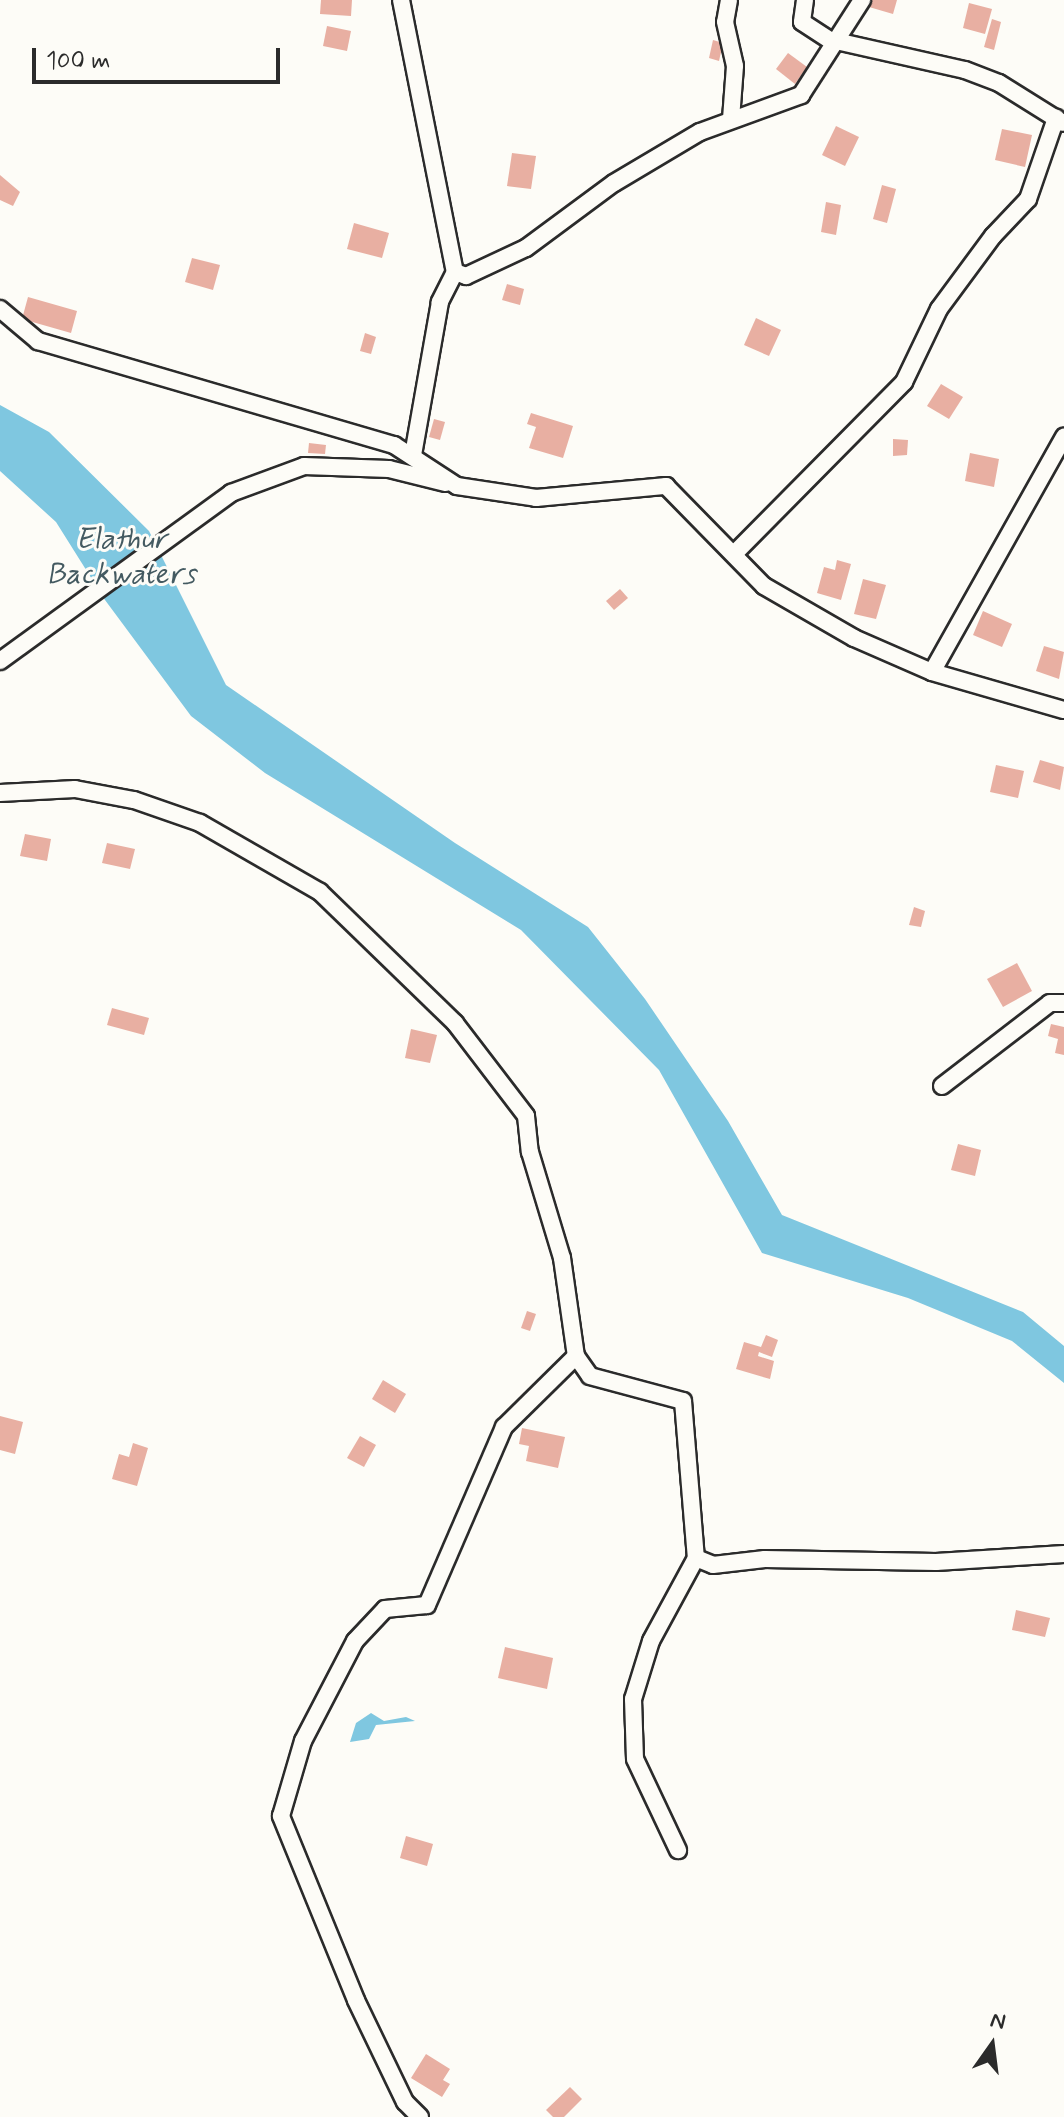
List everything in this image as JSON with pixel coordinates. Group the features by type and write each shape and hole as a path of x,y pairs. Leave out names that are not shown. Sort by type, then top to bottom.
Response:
{"street":[{"path":"401,0 460,274"},
{"path":"729,0 725,22 735,66 731,119"},
{"path":"734,554 904,382 939,309 1028,199 1060,121 999,83 965,70 835,42 802,22 805,0"},
{"path":"413,455 445,291 460,274 526,248 614,183 731,119 801,95 862,0"},
{"path":"0,309 38,341 394,445 457,486"},
{"path":"932,672 1064,437"},
{"path":"0,661 46,632 231,493 304,466 389,469 457,486 536,498 666,486 776,593 854,638 932,672 1064,710"},
{"path":"0,793 75,789 134,800 200,823 320,892 391,957 455,1023 526,1116 530,1152 562,1258 576,1356 590,1376 683,1401 696,1558 651,1641 633,1699 635,1759 678,1850"},
{"path":"942,1086 1050,1003 1064,1003"},
{"path":"420,2117 405,2102 356,2000 281,1816 303,1741 355,1641 385,1609 427,1605 504,1427 576,1356"},
{"path":"696,1558 713,1565 765,1559 936,1562 1064,1554"}],"water":[{"name":"Elathur Backwaters","path":"0,405 49,432 149,531 226,685 455,843 588,927 645,999 728,1121 782,1215 1023,1312 1064,1346 1064,1383 1012,1341 908,1298 762,1253 659,1070 521,930 265,773 191,716 105,600 56,522 0,471"},
{"path":"371,1713 384,1721 406,1717 415,1721 376,1725 369,1739 350,1742 356,1723"}],"building":[{"path":"321,0 352,0 351,16 320,14"},
{"path":"871,0 897,0 893,14 869,7"},
{"path":"969,3 992,9 985,34 963,28"},
{"path":"992,19 1001,22 994,50 984,47"},
{"path":"327,26 351,31 347,51 323,46"},
{"path":"713,40 723,43 719,61 709,58"},
{"path":"788,53 807,67 795,84 776,69"},
{"path":"836,126 859,137 845,166 822,155"},
{"path":"1002,129 1032,135 1025,167 995,160"},
{"path":"512,153 536,156 531,189 507,186"},
{"path":"0,175 20,192 13,206 0,200"},
{"path":"882,185 896,189 887,223 873,219"},
{"path":"826,202 841,205 836,235 821,232"},
{"path":"354,223 389,233 382,258 347,249"},
{"path":"192,258 220,265 213,290 185,282"},
{"path":"507,284 524,289 520,305 502,300"},
{"path":"28,297 77,311 71,333 22,319"},
{"path":"756,318 781,330 769,356 744,345"},
{"path":"365,333 376,337 371,354 360,351"},
{"path":"941,384 963,397 949,419 927,406"},
{"path":"531,413 573,426 563,458 529,448 536,427 527,424"},
{"path":"434,419 445,422 440,440 429,437"},
{"path":"893,439 908,440 907,455 893,456"},
{"path":"309,443 326,445 325,454 308,453"},
{"path":"970,453 999,459 994,487 965,481"},
{"path":"837,560 851,564 841,600 817,593 824,567 835,570"},
{"path":"863,579 886,585 876,619 854,614"},
{"path":"620,589 628,598 614,610 606,601"},
{"path":"983,611 1012,624 1002,647 973,635"},
{"path":"1044,646 1064,652 1059,679 1036,671"},
{"path":"1040,760 1064,767 1060,790 1033,782"},
{"path":"996,765 1024,771 1018,798 990,792"},
{"path":"25,834 51,839 47,861 20,856"},
{"path":"107,843 135,849 130,869 102,863"},
{"path":"914,907 925,911 921,927 909,925"},
{"path":"1017,963 1032,991 1003,1007 987,979"},
{"path":"112,1008 149,1018 144,1035 107,1025"},
{"path":"1051,1024 1064,1027 1064,1055 1055,1053 1058,1039 1048,1036"},
{"path":"411,1029 437,1035 430,1063 405,1058"},
{"path":"958,1144 981,1150 975,1176 951,1170"},
{"path":"527,1311 536,1314 530,1331 521,1328"},
{"path":"766,1335 778,1340 772,1357 759,1352 758,1356 774,1361 770,1379 736,1369 744,1342 761,1347"},
{"path":"383,1380 406,1394 395,1413 372,1399"},
{"path":"0,1416 23,1422 15,1454 0,1450"},
{"path":"522,1428 565,1437 558,1468 526,1461 529,1446 519,1444"},
{"path":"360,1436 376,1445 364,1467 347,1458"},
{"path":"133,1443 148,1448 137,1486 112,1479 119,1454 129,1457"},
{"path":"1016,1610 1050,1618 1045,1637 1012,1630"},
{"path":"505,1647 553,1658 547,1689 498,1678"},
{"path":"406,1836 433,1844 427,1866 400,1858"},
{"path":"426,2054 450,2069 443,2080 450,2084 442,2097 411,2078"},
{"path":"570,2087 582,2099 564,2117 553,2117 546,2110"}]}
